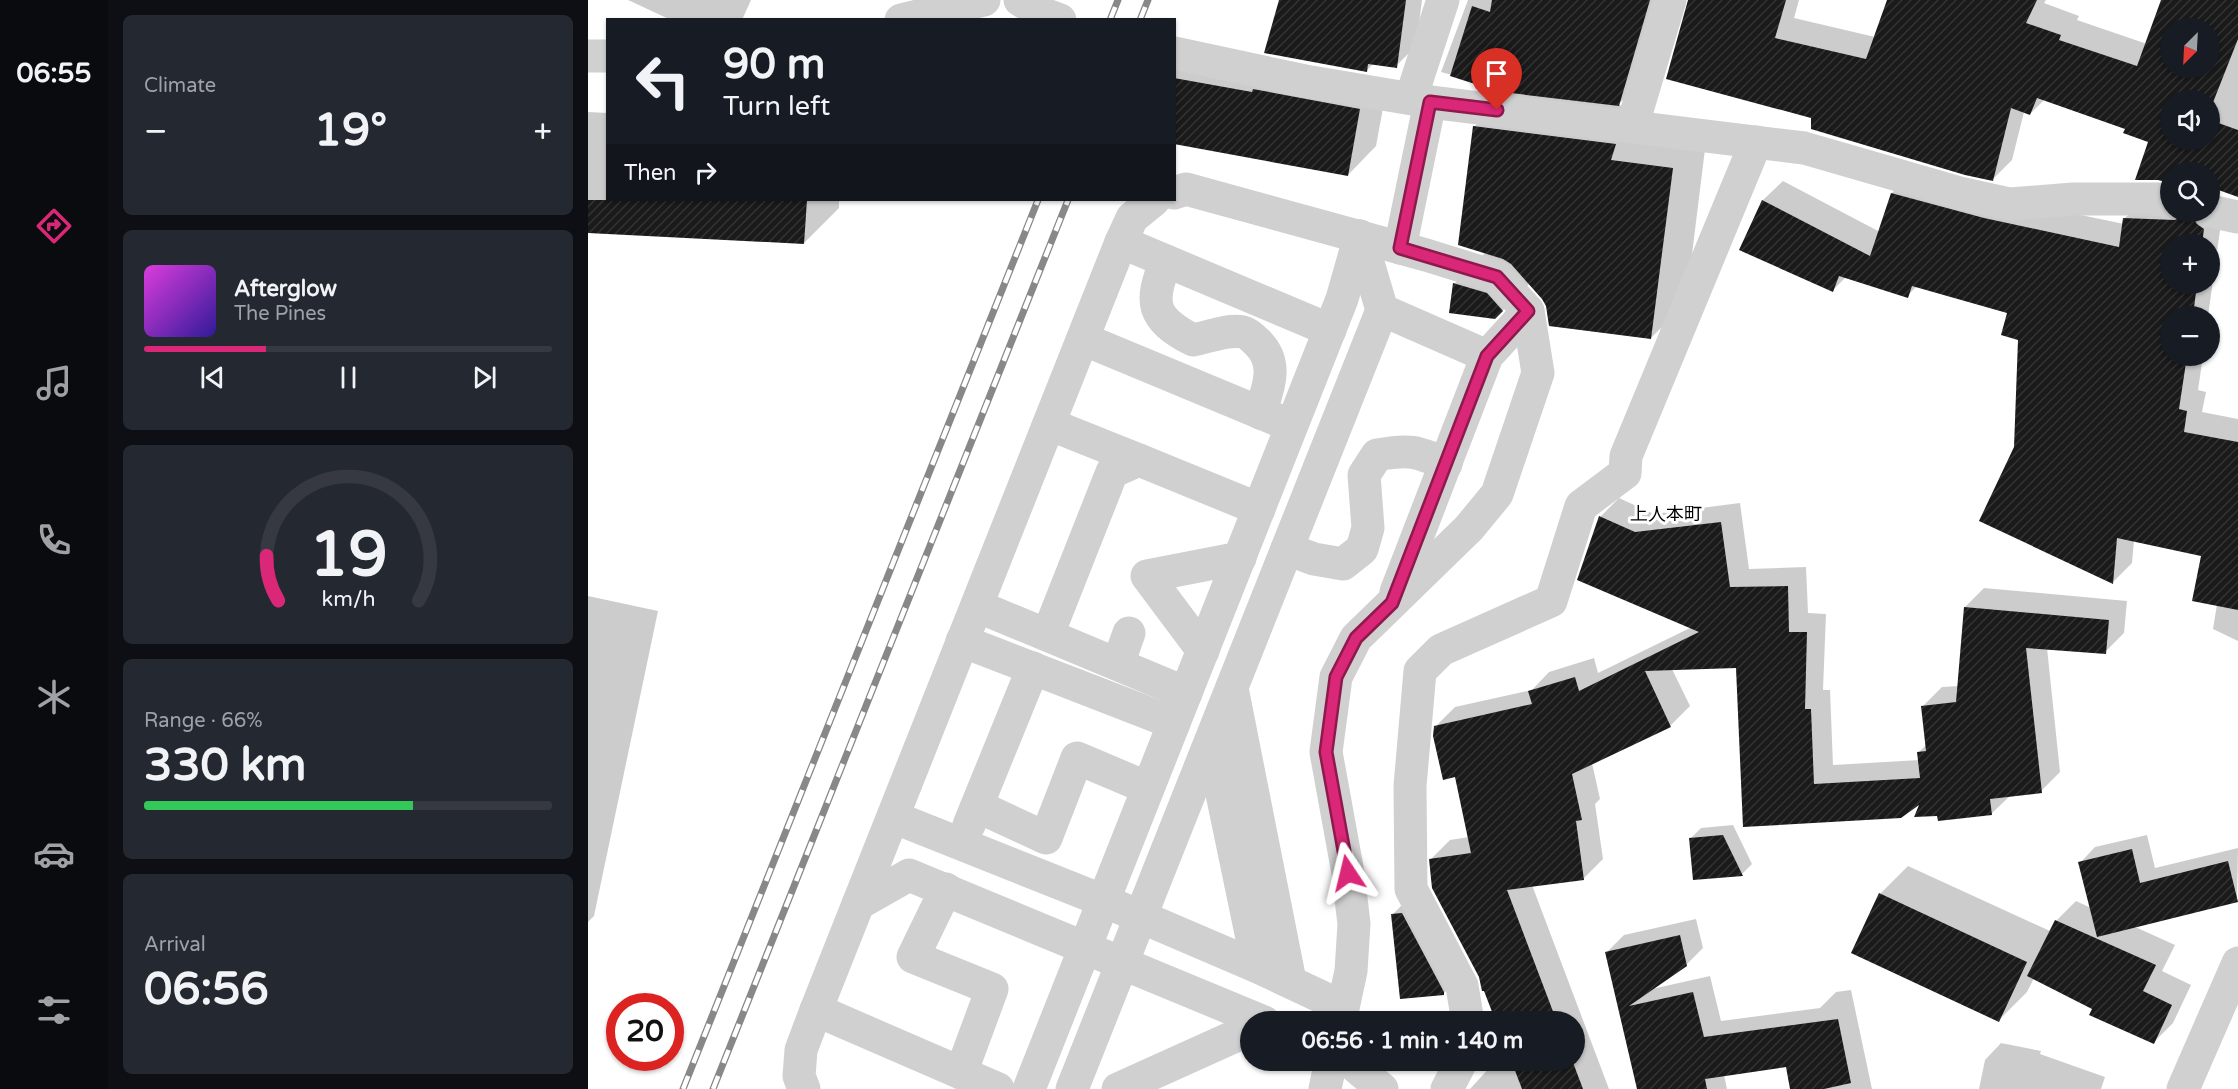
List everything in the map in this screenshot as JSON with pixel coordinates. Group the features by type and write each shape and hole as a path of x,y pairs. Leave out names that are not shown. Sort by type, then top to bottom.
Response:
{"street":[{"path":"909,18 984,0"},
{"path":"1020,0 1055,18"},
{"path":"1400,248 1421,100 1443,0"},
{"path":"1632,127 1670,0"},
{"path":"1176,53 1305,81 1421,100 1804,148 1960,193 2010,204 2073,199 2160,200"},
{"path":"588,56 606,57"},
{"path":"1466,1011 1462,986 1411,889 1410,786 1420,671 1441,650 1551,601 1581,506 1625,473 1626,456 1756,142"},
{"path":"1176,192 1186,189 1360,236 1497,277 1528,311 1538,372 1497,494 1469,528 1356,638 1336,677 1326,752 1348,873 1354,924 1351,971 1342,1011"},
{"path":"804,1089 799,1076 801,1050 816,1010 1121,242 1132,218 1153,201"},
{"path":"2220,214 2238,218"},
{"path":"1072,1089 1382,310 1360,236"},
{"path":"1029,1089 1330,330 1342,299 1360,236"},
{"path":"1121,242 1330,330"},
{"path":"1166,261 1156,285 1156,308 1173,330 1192,340 1227,332 1246,333 1260,345 1270,361 1271,381 1260,413"},
{"path":"1382,310 1487,356"},
{"path":"1392,603 1487,356 1528,311"},
{"path":"1083,339 1292,426"},
{"path":"1049,424 1258,509"},
{"path":"1287,549 1314,559 1342,564 1362,549 1368,528 1364,501 1364,476 1377,455 1402,450 1421,453 1446,464"},
{"path":"1048,634 1112,472 1139,460"},
{"path":"1203,651 1147,576 1240,558"},
{"path":"977,606 1186,693"},
{"path":"1118,664 1129,633"},
{"path":"962,641 1174,723"},
{"path":"962,844 1033,668"},
{"path":"1232,688 1290,981"},
{"path":"1211,741 1225,867 1258,967"},
{"path":"977,806 1046,838 1077,758 1148,788"},
{"path":"893,817 1104,901 1290,981 1336,1011"},
{"path":"893,817 909,875"},
{"path":"909,875 1240,1012"},
{"path":"858,904 909,875"},
{"path":"946,889 913,957 992,989 961,1073"},
{"path":"2180,1086 2238,963"},
{"path":"816,1010 998,1089"},
{"path":"1118,1089 1240,1034"},
{"path":"1325,1089 1329,1071"},
{"path":"1361,1071 1382,1089"},
{"path":"1447,1089 1456,1071"}],"building":[{"path":"1279,0 1406,0 1397,68 1368,64 1367,72 1264,53"},
{"path":"1492,0 1650,0 1619,106 1477,89 1478,85 1450,76 1472,6 1490,12"},
{"path":"1688,0 1786,0 1775,38 1866,59 1887,0 2037,0 2026,23 2061,35 2059,40 2137,66 2161,0 2238,0 2238,39 2218,90 2160,90 2160,150 2220,150 2220,124 2238,130 2238,197 2220,191 2220,162 2160,162 2160,180 2135,180 2148,142 2123,133 2125,129 2037,98 2030,115 2011,108 1993,181 1965,175 1811,129 1811,118 1666,79"},
{"path":"1176,78 1252,92 1253,89 1360,109 1348,176 1176,144"},
{"path":"1473,126 1616,144 1611,160 1673,168 1651,339 1549,326 1546,306 1542,299 1511,264 1503,259 1458,245"},
{"path":"1891,193 1984,218 2119,247 2123,218 2160,219 2160,222 2196,222 2204,229 2203,234 2160,234 2160,294 2196,294 2194,306 2160,306 2160,366 2185,366 2179,409 2187,411 2184,432 2238,442 2238,610 2192,601 2201,556 2117,538 2113,584 1979,521 2014,447 2018,340 2001,335 2007,313 1912,286 1908,298 1839,276 1833,292 1739,250 1762,200 1870,256"},
{"path":"588,200 807,201 804,244 588,233"},
{"path":"1453,283 1487,293 1503,311 1495,319 1449,313"},
{"path":"1599,516 1635,532 1721,522 1730,587 1788,586 1789,632 1807,632 1805,709 1811,709 1814,784 1920,778 1917,752 1926,751 1921,706 1956,702 1964,607 2109,620 2106,654 2026,648 2042,793 1990,799 1992,815 1938,821 1937,816 1914,817 1919,805 1901,818 1743,827 1736,668 1645,671 1671,727 1572,774 1582,820 1576,821 1584,880 1507,890 1553,1011 1492,1011 1482,991 1479,977 1432,888 1429,859 1471,853 1455,777 1443,780 1433,736 1434,726 1532,704 1528,691 1575,677 1579,691 1699,632 1577,580"},
{"path":"1723,835 1743,876 1693,880 1689,838"},
{"path":"2132,849 2140,883 2228,861 2238,902 2097,937 2078,862"},
{"path":"1879,893 2027,962 1999,1022 1851,953"},
{"path":"1402,913 1444,995 1400,999 1391,914"},
{"path":"2055,920 2156,965 2143,991 2172,1005 2154,1044 2089,1015 2092,1009 2027,976"},
{"path":"1680,935 1687,966 1629,1006 1693,992 1704,1037 1838,1019 1851,1083 1824,1089 1790,1089 1786,1067 1705,1079 1707,1089 1637,1089 1605,952"},
{"path":"1515,1071 1576,1071 1583,1089 1522,1089"}],"railway":[{"path":"1111,18 1118,0"},
{"path":"1141,18 1148,0"},
{"path":"683,1089 1038,201"},
{"path":"713,1089 1068,201"}],"district":[{"name":"上人本町","path":"1666,514"}],"route":[{"path":"1348,873 1326,752 1336,677 1356,638 1392,603 1487,356 1528,311 1497,277 1400,248 1430,102 1497,110"}]}
